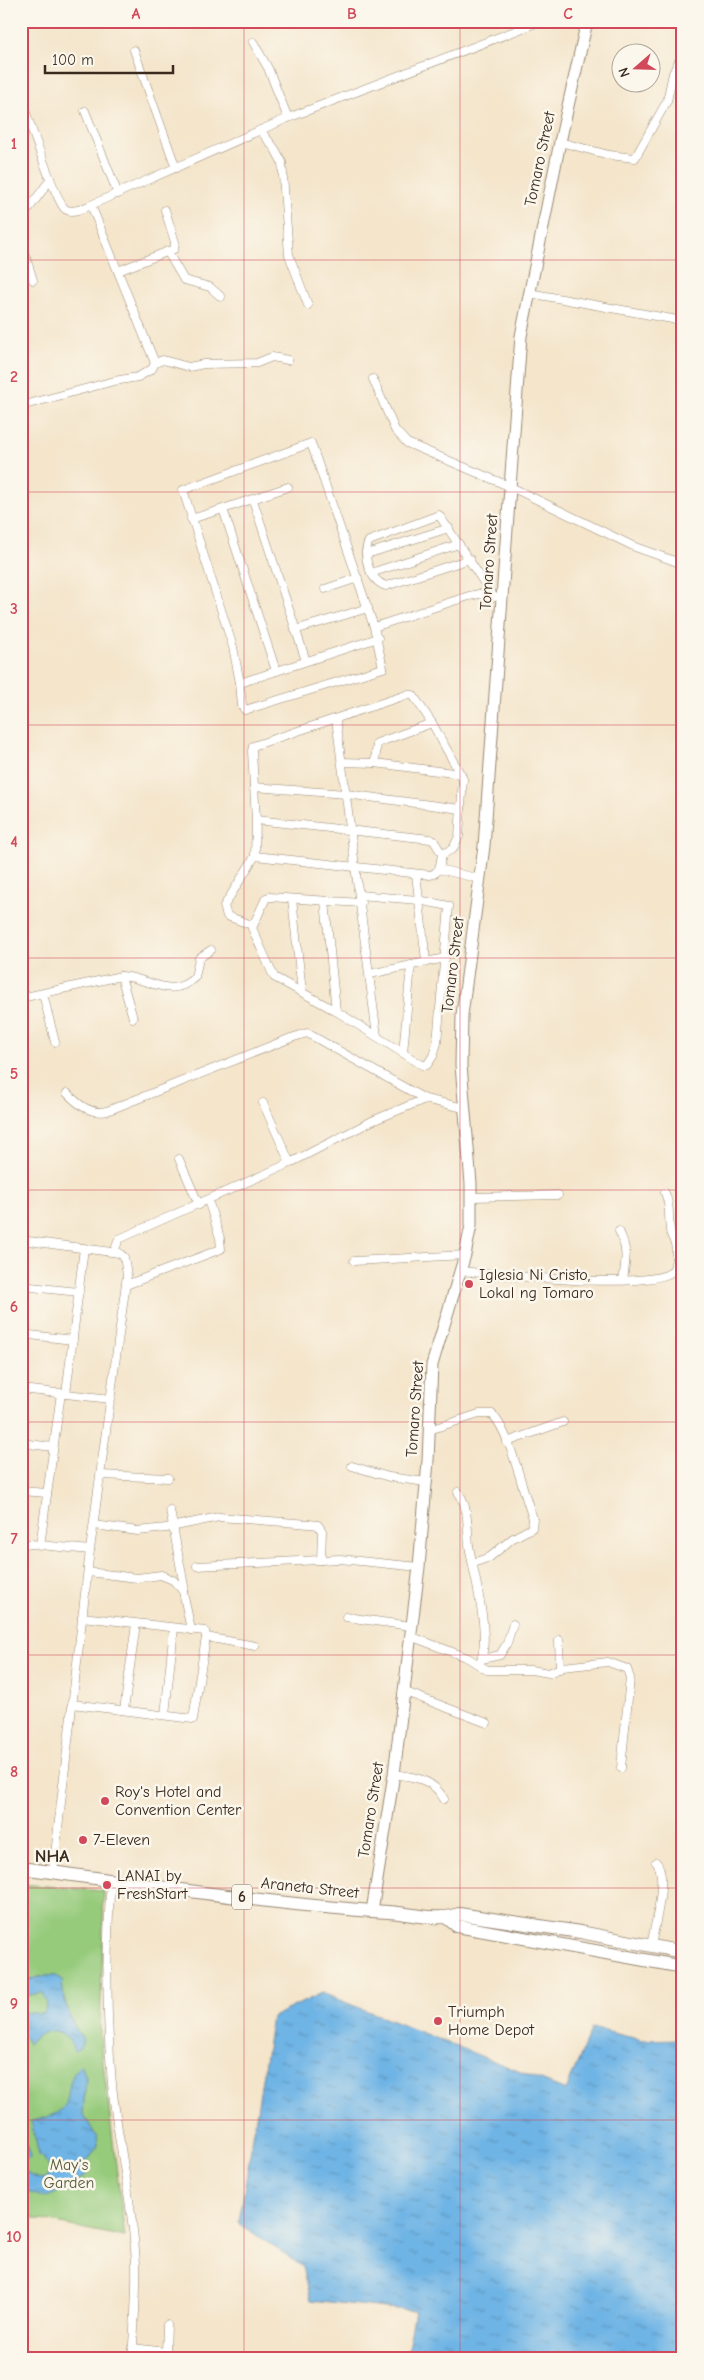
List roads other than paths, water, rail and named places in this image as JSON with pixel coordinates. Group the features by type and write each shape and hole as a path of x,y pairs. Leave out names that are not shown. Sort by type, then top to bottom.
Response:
{"main road":[{"name":"Araneta Street","path":"21,1868 333,1909 447,1918 459,1914 580,1932 683,1952"},
{"name":"Araneta Street","path":"447,1918 457,1926 683,1968"}],"street":[{"path":"21,99 50,180 62,206 66,210 77,210 91,206 288,118 541,21"},
{"name":"Tomaro Street","path":"372,1911 394,1774 419,1567 426,1482 432,1365 465,1255 471,1226 471,1197 462,1065 462,1015 480,879 498,598 511,487 521,336 560,142 587,21"},
{"path":"253,42 268,68 288,118"},
{"path":"134,50 176,168"},
{"path":"560,142 609,155 636,158 666,101 672,72 683,53"},
{"path":"85,111 118,194"},
{"path":"260,130 275,149 282,162 289,254 308,305"},
{"path":"21,219 50,180"},
{"path":"91,206 155,363"},
{"path":"118,271 174,248 176,242 165,210"},
{"path":"21,242 33,280"},
{"path":"168,251 184,280 210,287 221,297"},
{"path":"529,293 683,321"},
{"path":"21,406 138,377 152,369 155,363 163,360 189,367 204,364 257,363 272,357 288,360"},
{"path":"373,379 395,430 407,443 511,487 634,546 683,564"},
{"path":"311,444 378,638 384,664 383,668 247,710 243,709 233,647 191,519 182,494 183,490 311,444"},
{"path":"191,519 288,488"},
{"path":"253,500 306,660"},
{"path":"223,509 276,670"},
{"path":"470,559 386,586 375,581 371,573 366,548 369,540 439,515 498,598"},
{"path":"368,554 449,528"},
{"path":"371,573 459,544"},
{"path":"325,589 358,578"},
{"path":"374,627 468,596 479,594 498,598"},
{"path":"295,630 368,608"},
{"path":"240,683 378,638"},
{"path":"252,925 266,898 273,897 325,901 360,899 418,900 450,906 440,1022 434,1056 427,1065 422,1065 336,1011 274,977 252,925 227,916 224,906 255,856 256,820 253,746 409,694 416,697 461,774 463,786 456,842 453,849 442,854"},
{"path":"336,719 352,829 377,1036"},
{"path":"375,763 377,743 432,723"},
{"path":"342,762 375,763 461,774"},
{"path":"254,787 346,794 461,809"},
{"path":"255,856 416,874 434,874 439,869 442,854 434,841 430,839 256,820"},
{"path":"439,869 480,879"},
{"path":"416,874 426,961"},
{"path":"292,899 302,992"},
{"path":"325,901 336,1011"},
{"path":"21,998 121,976 132,976 157,987 176,989 195,977 198,958 211,950"},
{"path":"370,974 445,958"},
{"path":"403,1053 411,965"},
{"path":"121,976 132,1018"},
{"path":"43,994 55,1042"},
{"path":"67,1093 75,1101 92,1111 107,1111 291,1038 307,1034 425,1099 464,1108"},
{"path":"114,1252 119,1239 290,1163 372,1121 425,1099"},
{"path":"263,1103 290,1163"},
{"path":"179,1159 198,1204"},
{"path":"460,1271 562,1280 640,1281 670,1274 674,1269 679,1244 670,1229 670,1207 665,1193"},
{"path":"471,1197 558,1195"},
{"path":"126,1285 221,1249 220,1238 208,1200"},
{"path":"619,1231 627,1256 623,1280"},
{"path":"21,1240 114,1252 124,1258 127,1275 90,1550 53,1872"},
{"path":"40,1546 53,1447 73,1340 84,1248"},
{"path":"354,1261 465,1255"},
{"path":"21,1286 79,1292"},
{"path":"21,1334 73,1340"},
{"path":"21,1389 111,1399"},
{"path":"429,1430 485,1413 492,1414 498,1420 507,1442 534,1524 532,1528 512,1538 490,1557 473,1562"},
{"path":"507,1442 563,1422"},
{"path":"21,1443 53,1447"},
{"path":"352,1466 389,1477 426,1482"},
{"path":"101,1475 168,1478"},
{"path":"21,1491 47,1493"},
{"path":"458,1492 463,1500 484,1640 481,1662"},
{"path":"170,1510 191,1630"},
{"path":"94,1524 138,1531 173,1527 219,1517 318,1525 323,1536 321,1560"},
{"path":"21,1543 90,1550"},
{"path":"197,1566 340,1559 419,1567"},
{"path":"88,1572 137,1578 161,1575 174,1580 183,1591"},
{"path":"72,1704 193,1719 206,1637 205,1631 82,1617"},
{"path":"346,1617 410,1631 481,1662 487,1670 531,1670 544,1673 608,1662 618,1665 630,1673 621,1768"},
{"path":"124,1710 136,1624"},
{"path":"481,1662 500,1655 507,1643 513,1624"},
{"path":"164,1715 174,1628"},
{"path":"206,1637 255,1646"},
{"path":"559,1640 560,1669"},
{"path":"403,1691 487,1723"},
{"path":"394,1774 426,1780 435,1787 444,1799"},
{"path":"651,1946 662,1884 662,1875 656,1862"},
{"path":"112,1880 106,1967 108,2033 112,2086 130,2202 136,2265 132,2359"},
{"path":"133,2348 168,2355 167,2325"}],"water":[{"path":"41,1976 56,1976 62,1980 68,2012 83,2040 80,2048 74,2051 70,2042 60,2032 54,2031 41,2034 28,2044 22,2031 25,2027 24,2012 43,2014 47,2004 43,1993 21,1996 21,1987 27,1981"},
{"path":"322,1993 566,2090 592,2028 642,2040 683,2039 683,2359 406,2359 415,2311 311,2300 303,2267 239,2223 272,2017"},
{"path":"81,2064 86,2078 83,2113 97,2138 98,2146 86,2163 87,2174 69,2187 45,2198 21,2189 21,2127 31,2157 22,2162 23,2166 30,2175 45,2179 52,2173 47,2163 39,2155 31,2121 48,2117 59,2112 65,2106 70,2084"}],"place":[{"name":"Iglesia Ni Cristo, Lokal ng Tomaro","path":"469,1284"},
{"name":"Roy's Hotel and Convention Center","path":"105,1801"},
{"name":"7-Eleven","path":"83,1840"},
{"name":"LANAI by FreshStart","path":"107,1885"},
{"name":"Triumph Home Depot","path":"438,2021"}],"district":[{"name":"NHA","path":"52,1856"}],"park label":[{"name":"May's Garden","path":"69,2174"}]}
